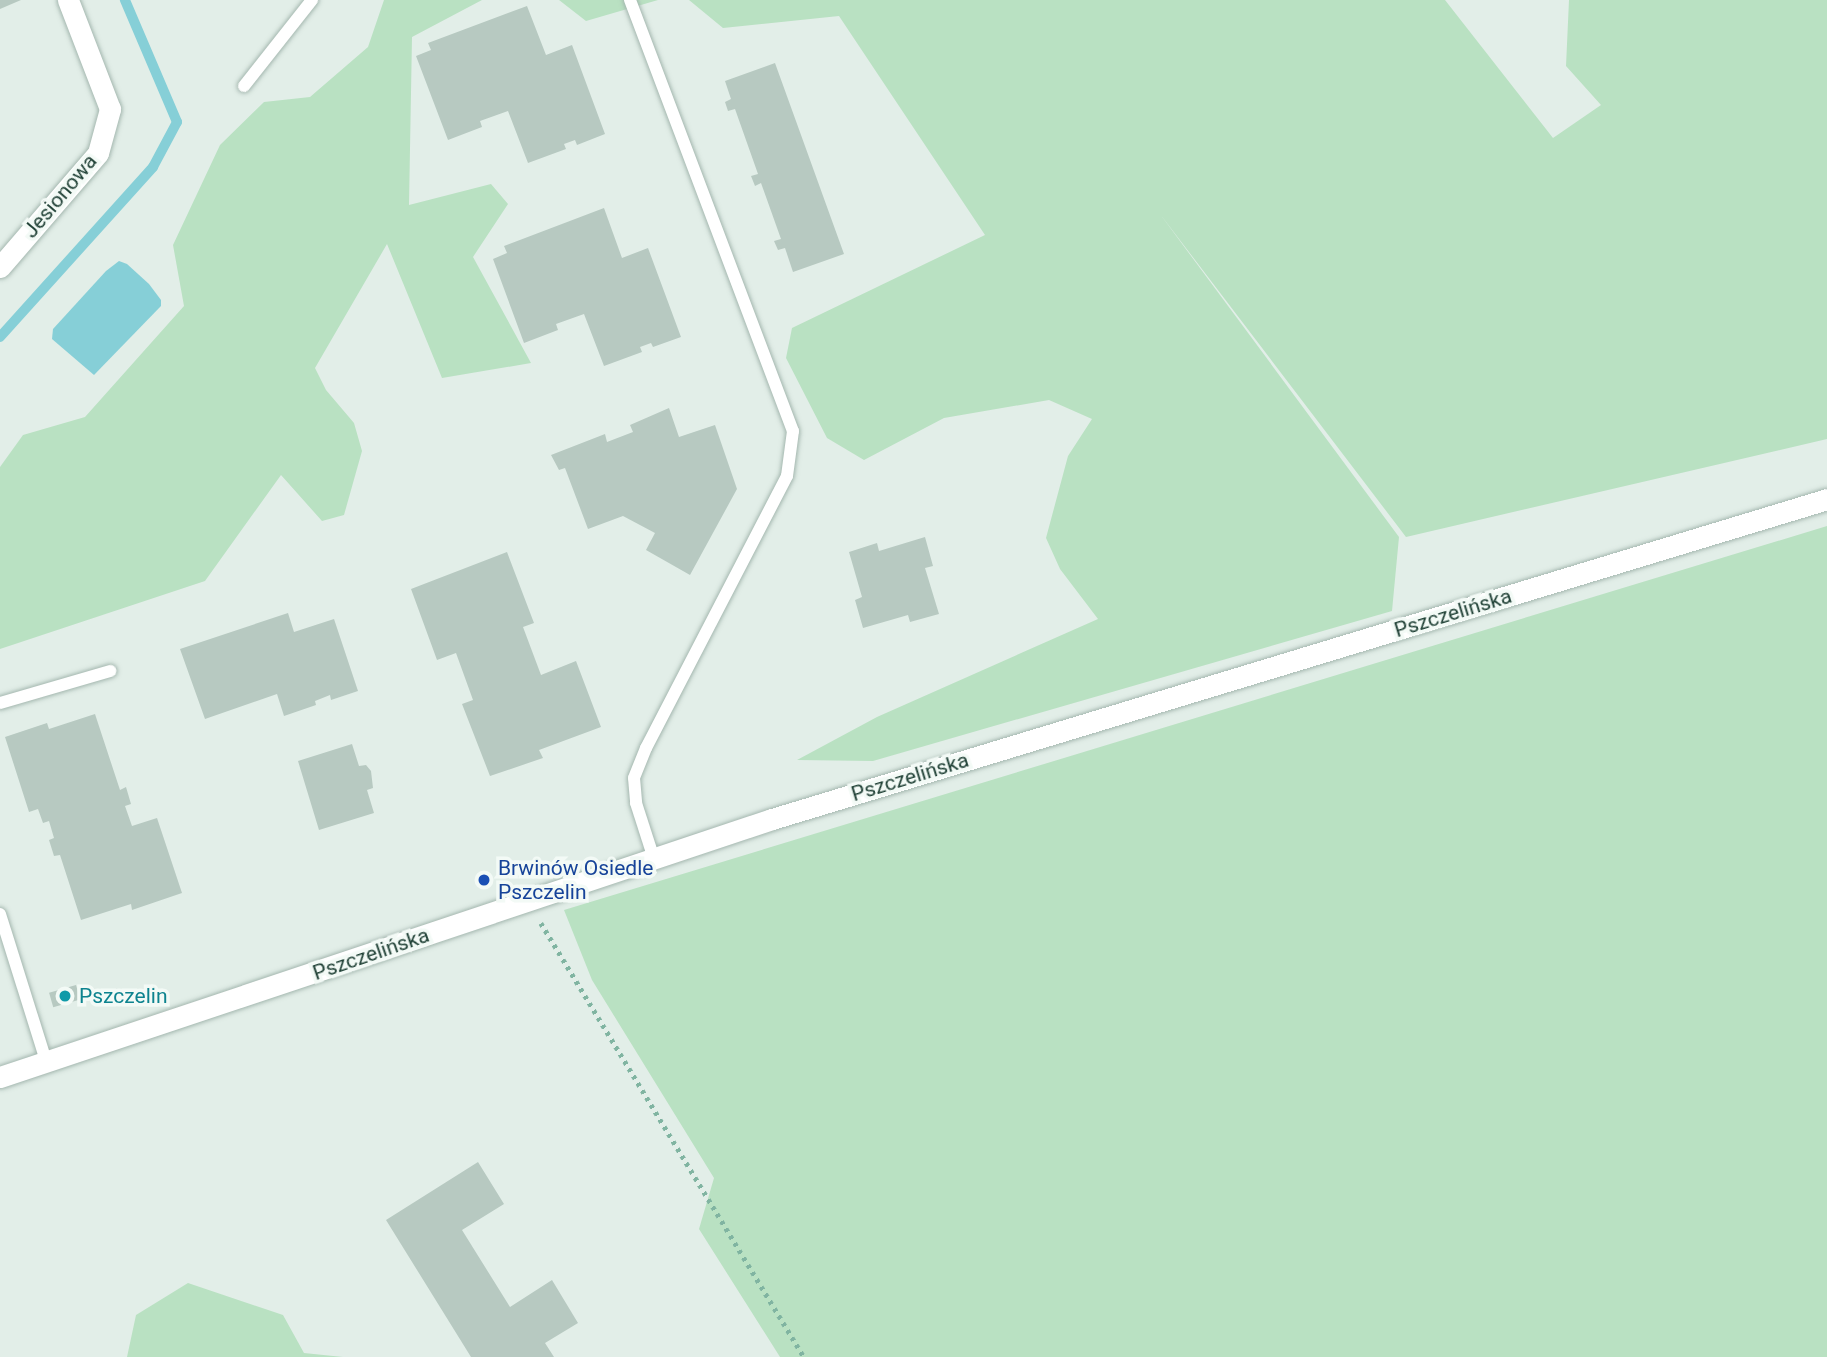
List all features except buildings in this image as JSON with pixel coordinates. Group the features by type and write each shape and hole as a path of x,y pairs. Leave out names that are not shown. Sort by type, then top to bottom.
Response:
{"main road":[{"name":"Jesionowa","path":"0,267 98,153 110,109 68,0"},
{"name":"Pszczelińska","path":"0,1077 772,819 1827,499"}],"lane":[{"path":"244,86 312,0"},
{"path":"630,0 793,432 787,476 646,748 634,778 636,803 654,859"},
{"path":"0,703 110,671"},
{"path":"0,914 46,1061"}],"path":[{"path":"531,899 544,931 804,1357"}],"green space":[{"path":"384,0 482,0 412,37 409,205 491,184 508,204 473,257 531,363 442,378 387,244 315,368 326,390 354,423 362,451 344,515 322,521 281,475 205,581 0,649 0,467 23,435 85,417 184,306 173,245 220,145 264,102 310,97 368,47"},
{"path":"559,0 658,0 586,21"},
{"path":"689,0 1445,0 1553,138 1601,105 1566,66 1569,0 1827,0 1827,439 1406,537 1160,214 1399,537 1392,611 873,761 797,760 877,717 1098,619 1060,569 1046,538 1068,456 1092,419 1049,400 944,418 864,460 827,438 786,358 792,328 985,235 839,16 723,28"},
{"path":"1827,526 1827,1357 780,1357 699,1229 714,1178 592,980 564,910"},
{"path":"188,1283 283,1315 304,1353 343,1357 127,1357 136,1315"}],"water":[{"path":"119,261 127,264 149,284 161,300 161,306 94,375 52,339 53,329 106,271"}],"waterway":[{"path":"0,337 153,167 177,122 125,0"}],"place":[{"name":"Brwinów Osiedle Pszczelin","path":"484,880"},
{"name":"Pszczelin","path":"65,996"}]}
